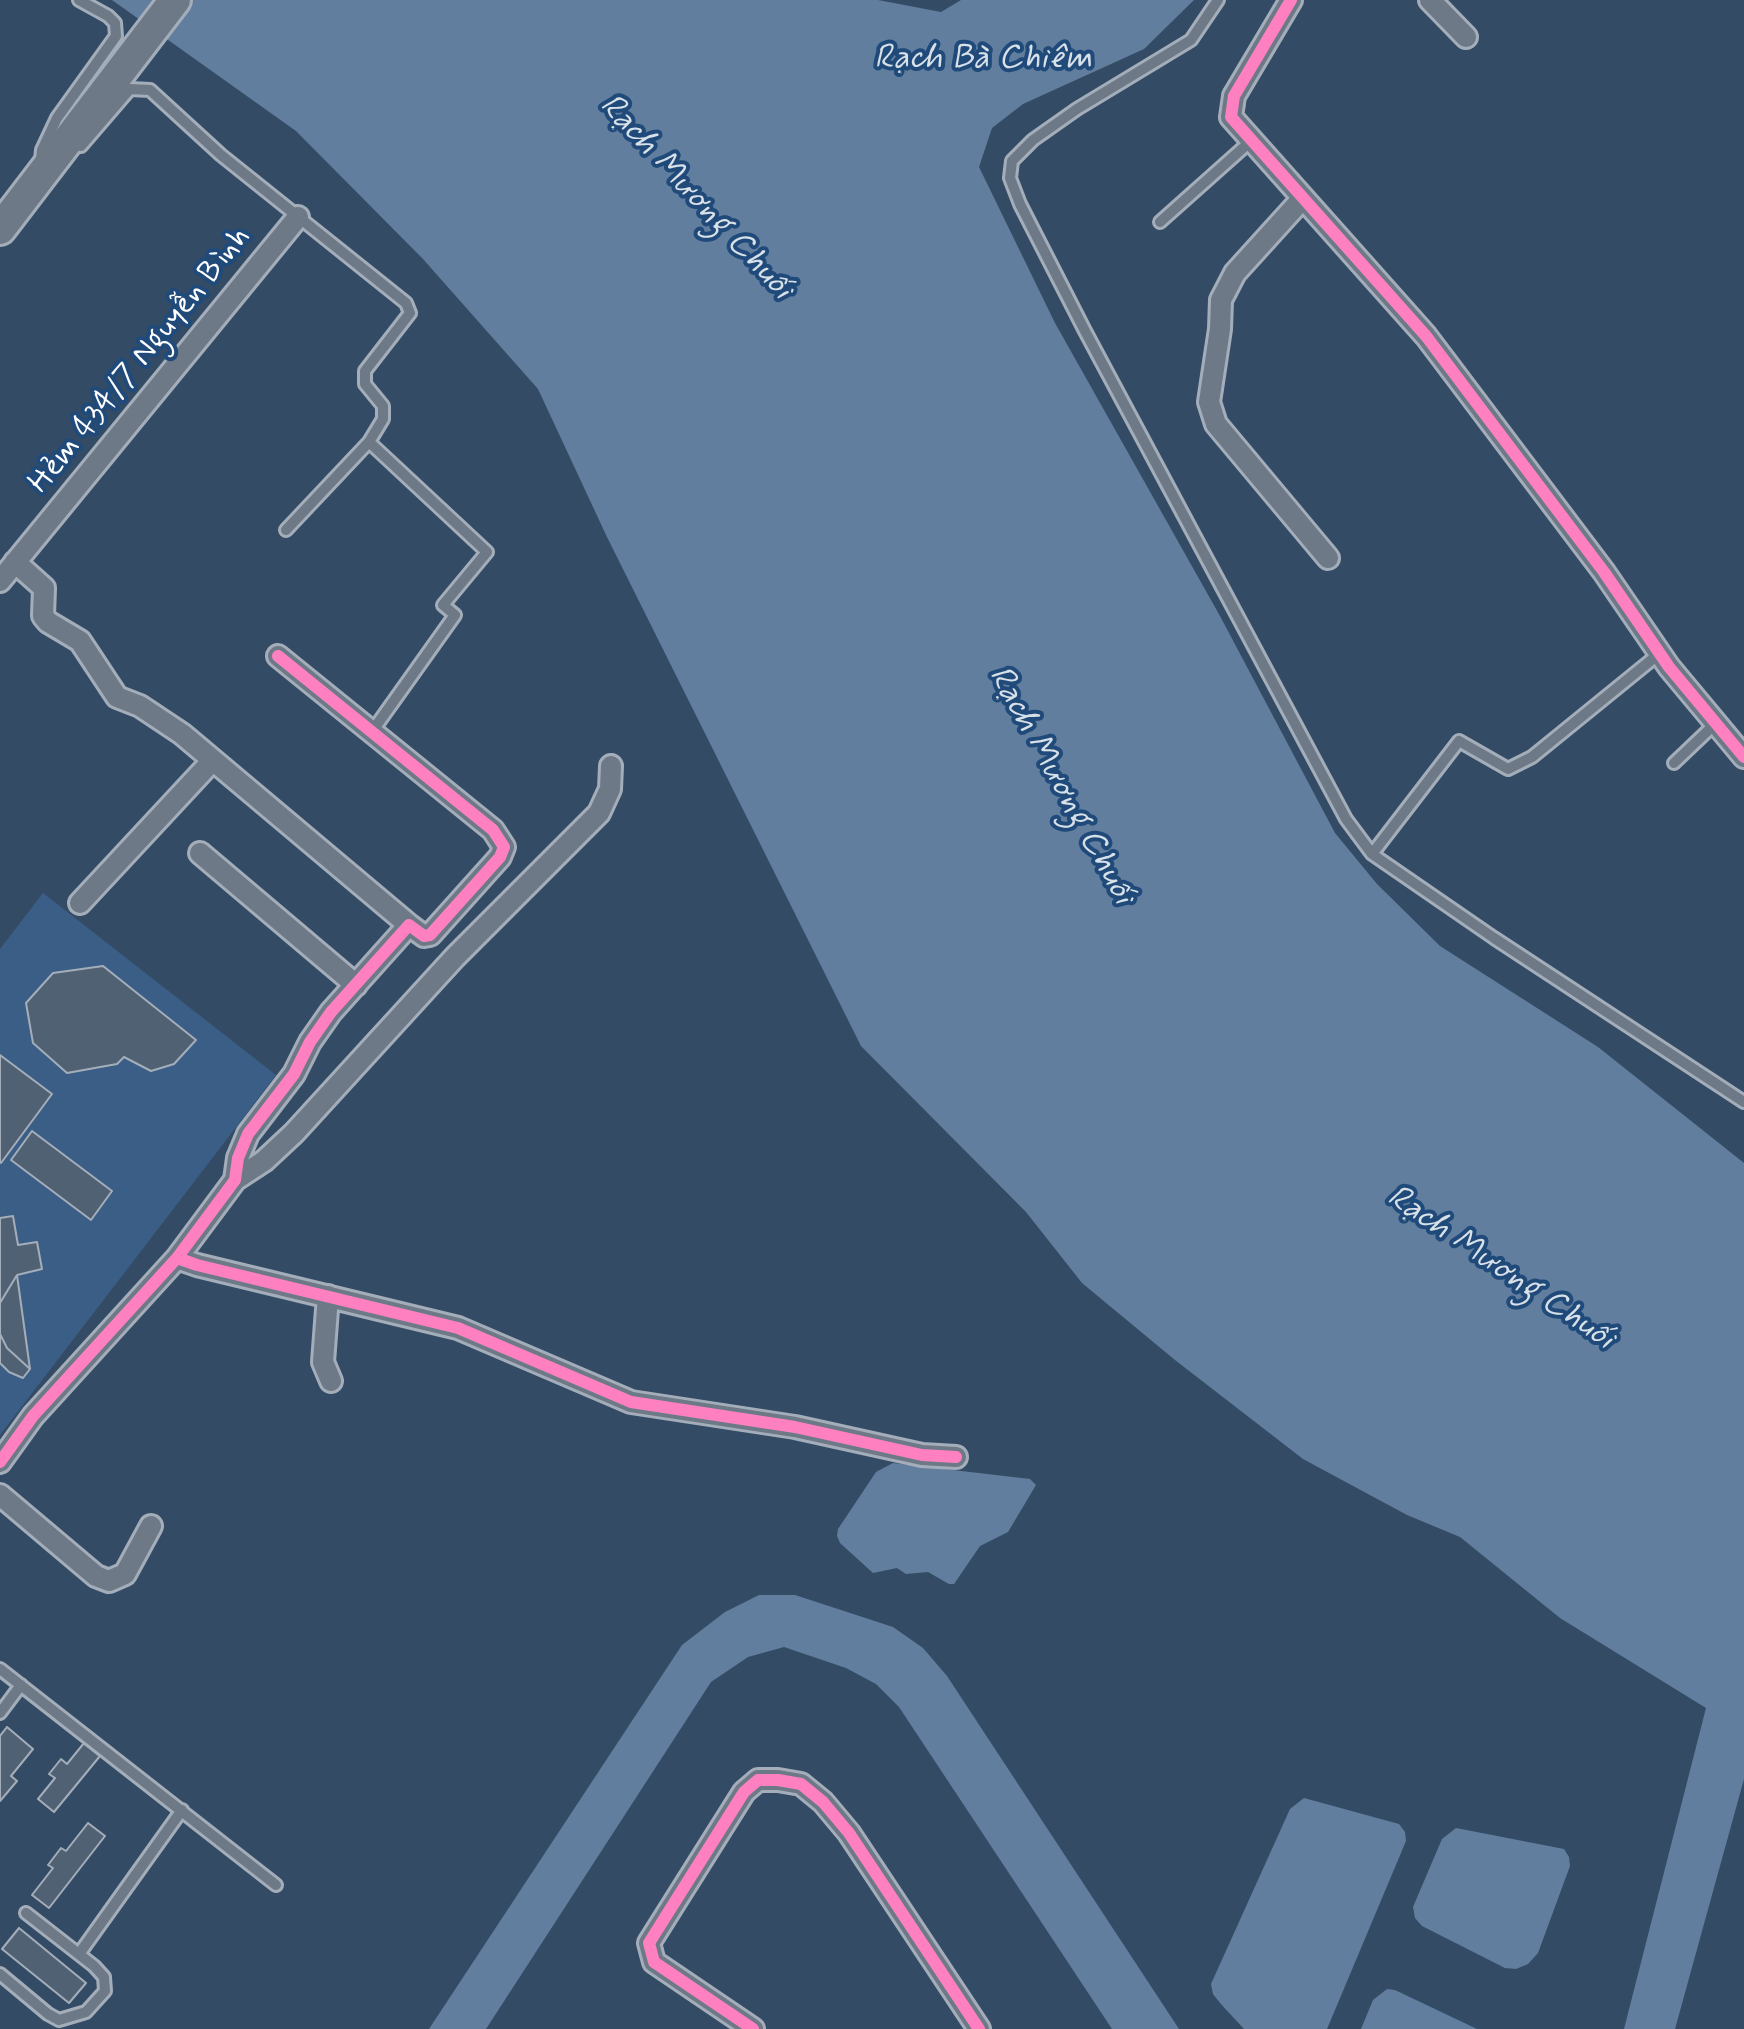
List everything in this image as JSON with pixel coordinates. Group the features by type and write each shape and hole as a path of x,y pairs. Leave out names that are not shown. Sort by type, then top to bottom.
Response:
{"main road":[{"path":"0,229 49,174 175,0"}],"street":[{"path":"1291,0 1234,96 1231,117 1426,336 1604,572 1660,653 1744,757"},
{"path":"1430,0 1466,37"},
{"path":"1303,198 1235,273 1221,300 1209,402 1216,424 1328,558"},
{"name":"Hẻm 434/7 Nguyễn Bình","path":"0,581 298,217"},
{"path":"15,562 44,588 43,616 80,641 117,697 140,706 182,734 409,925 424,936 430,935 500,857 504,847 493,830 278,656"},
{"path":"80,903 213,760"},
{"path":"0,1462 33,1416 177,1258 235,1180 264,1161 294,1133 455,957 599,813 610,789 611,766"},
{"path":"200,853 356,985"},
{"path":"235,1180 238,1158 248,1134 294,1074 310,1042 331,1012 409,925"},
{"path":"177,1258 458,1328 631,1402 795,1427 922,1455 956,1457"},
{"path":"328,1296 323,1362 331,1381"},
{"path":"0,1495 96,1576 109,1581 125,1574 151,1526"},
{"path":"753,2029 654,1962 649,1943 744,1792 758,1780 801,1784 823,1802 849,1833 979,2029"}],"lane":[{"path":"49,174 42,150 57,118 116,36 115,23 108,16 79,0"},
{"path":"1218,0 1191,40 1077,109 1033,140 1012,161 1010,178 1020,204 1346,819 1372,854 1744,1102"},
{"path":"75,154 130,89 150,90 221,155 406,303 410,313 365,371 365,384 383,406 383,419 369,442 286,530"},
{"path":"1160,222 1252,140"},
{"path":"369,442 487,552 443,605 455,615 371,733"},
{"path":"1372,854 1459,741 1508,769 1532,757 1660,653"},
{"path":"1674,763 1716,723"},
{"path":"0,1669 276,1885"},
{"path":"0,1713 21,1685"},
{"path":"79,1954 182,1810"},
{"path":"0,1974 59,2020 74,2018 94,2005 105,1991 104,1977 26,1913"}],"shaded area":[{"path":"43,893 276,1075 0,1435 0,949"}],"water":[{"path":"112,0 878,0 941,12 961,0 1194,0 1144,49 1023,104 992,128 979,167 1055,323 1220,616 1335,833 1377,884 1440,946 1598,1047 1744,1163 1744,1779 1675,2029 1624,2029 1706,1708 1560,1618 1460,1537 1407,1515 1303,1459 1082,1283 1026,1212 861,1046 607,537 538,389 423,259 296,131"},
{"path":"893,1463 1030,1479 1036,1485 1008,1532 980,1546 954,1584 928,1572 906,1574 897,1568 873,1573 840,1543 838,1529 876,1472"},
{"path":"759,1595 795,1595 893,1627 923,1648 947,1676 1179,2029 1112,2029 899,1707 876,1684 846,1668 784,1647 748,1657 711,1682 486,2029 429,2029 682,1645 725,1612"},
{"path":"1304,1798 1399,1824 1405,1832 1406,1841 1327,2029 1244,2029 1213,1994 1211,1984 1290,1809"},
{"path":"1456,1828 1564,1849 1569,1857 1570,1866 1538,1953 1528,1964 1516,1969 1505,1968 1422,1926 1415,1918 1413,1907 1442,1839"},
{"path":"1387,1989 1477,2029 1361,2029 1373,2000"}],"building":[{"path":"103,966 196,1040 174,1064 151,1071 124,1057 117,1064 67,1073 33,1043 26,1003 53,973"},
{"path":"0,1055 52,1094 1,1163 0,1162"},
{"path":"32,1131 112,1191 91,1220 11,1160"},
{"path":"13,1216 18,1245 37,1242 42,1269 17,1275 0,1303 0,1218"},
{"path":"17,1275 30,1369 7,1348 0,1334 0,1303"},
{"path":"0,1334 7,1348 30,1369 23,1378 9,1372 0,1363"},
{"path":"7,1727 33,1749 11,1776 17,1781 0,1801 0,1736"},
{"path":"84,1743 100,1756 54,1812 38,1799 55,1778 49,1774 61,1759 67,1764"},
{"path":"88,1823 105,1836 49,1908 32,1895 53,1868 48,1865 61,1848 66,1851"},
{"path":"19,1928 86,1983 69,2003 2,1949"}],"cycle path":[{"path":"1291,0 1234,96 1231,117 1426,336 1604,572 1669,667 1744,757"},
{"path":"0,1462 33,1416 177,1258 235,1180 238,1158 248,1134 294,1074 310,1042 331,1012 409,925 424,936 430,935 500,857 504,847 493,830 278,656"},
{"path":"177,1258 458,1328 631,1402 795,1427 922,1455 956,1457"},
{"path":"753,2029 654,1962 649,1943 744,1792 758,1780 801,1784 823,1802 849,1833 979,2029"}],"water label":[{"name":"Rạch Bà Chiêm","path":"983,60"},
{"name":"Rạch Mương Chuối","path":"695,198"},
{"name":"Rạch Mương Chuối","path":"1060,786"},
{"name":"Rạch Mương Chuối","path":"1500,1269"}]}
